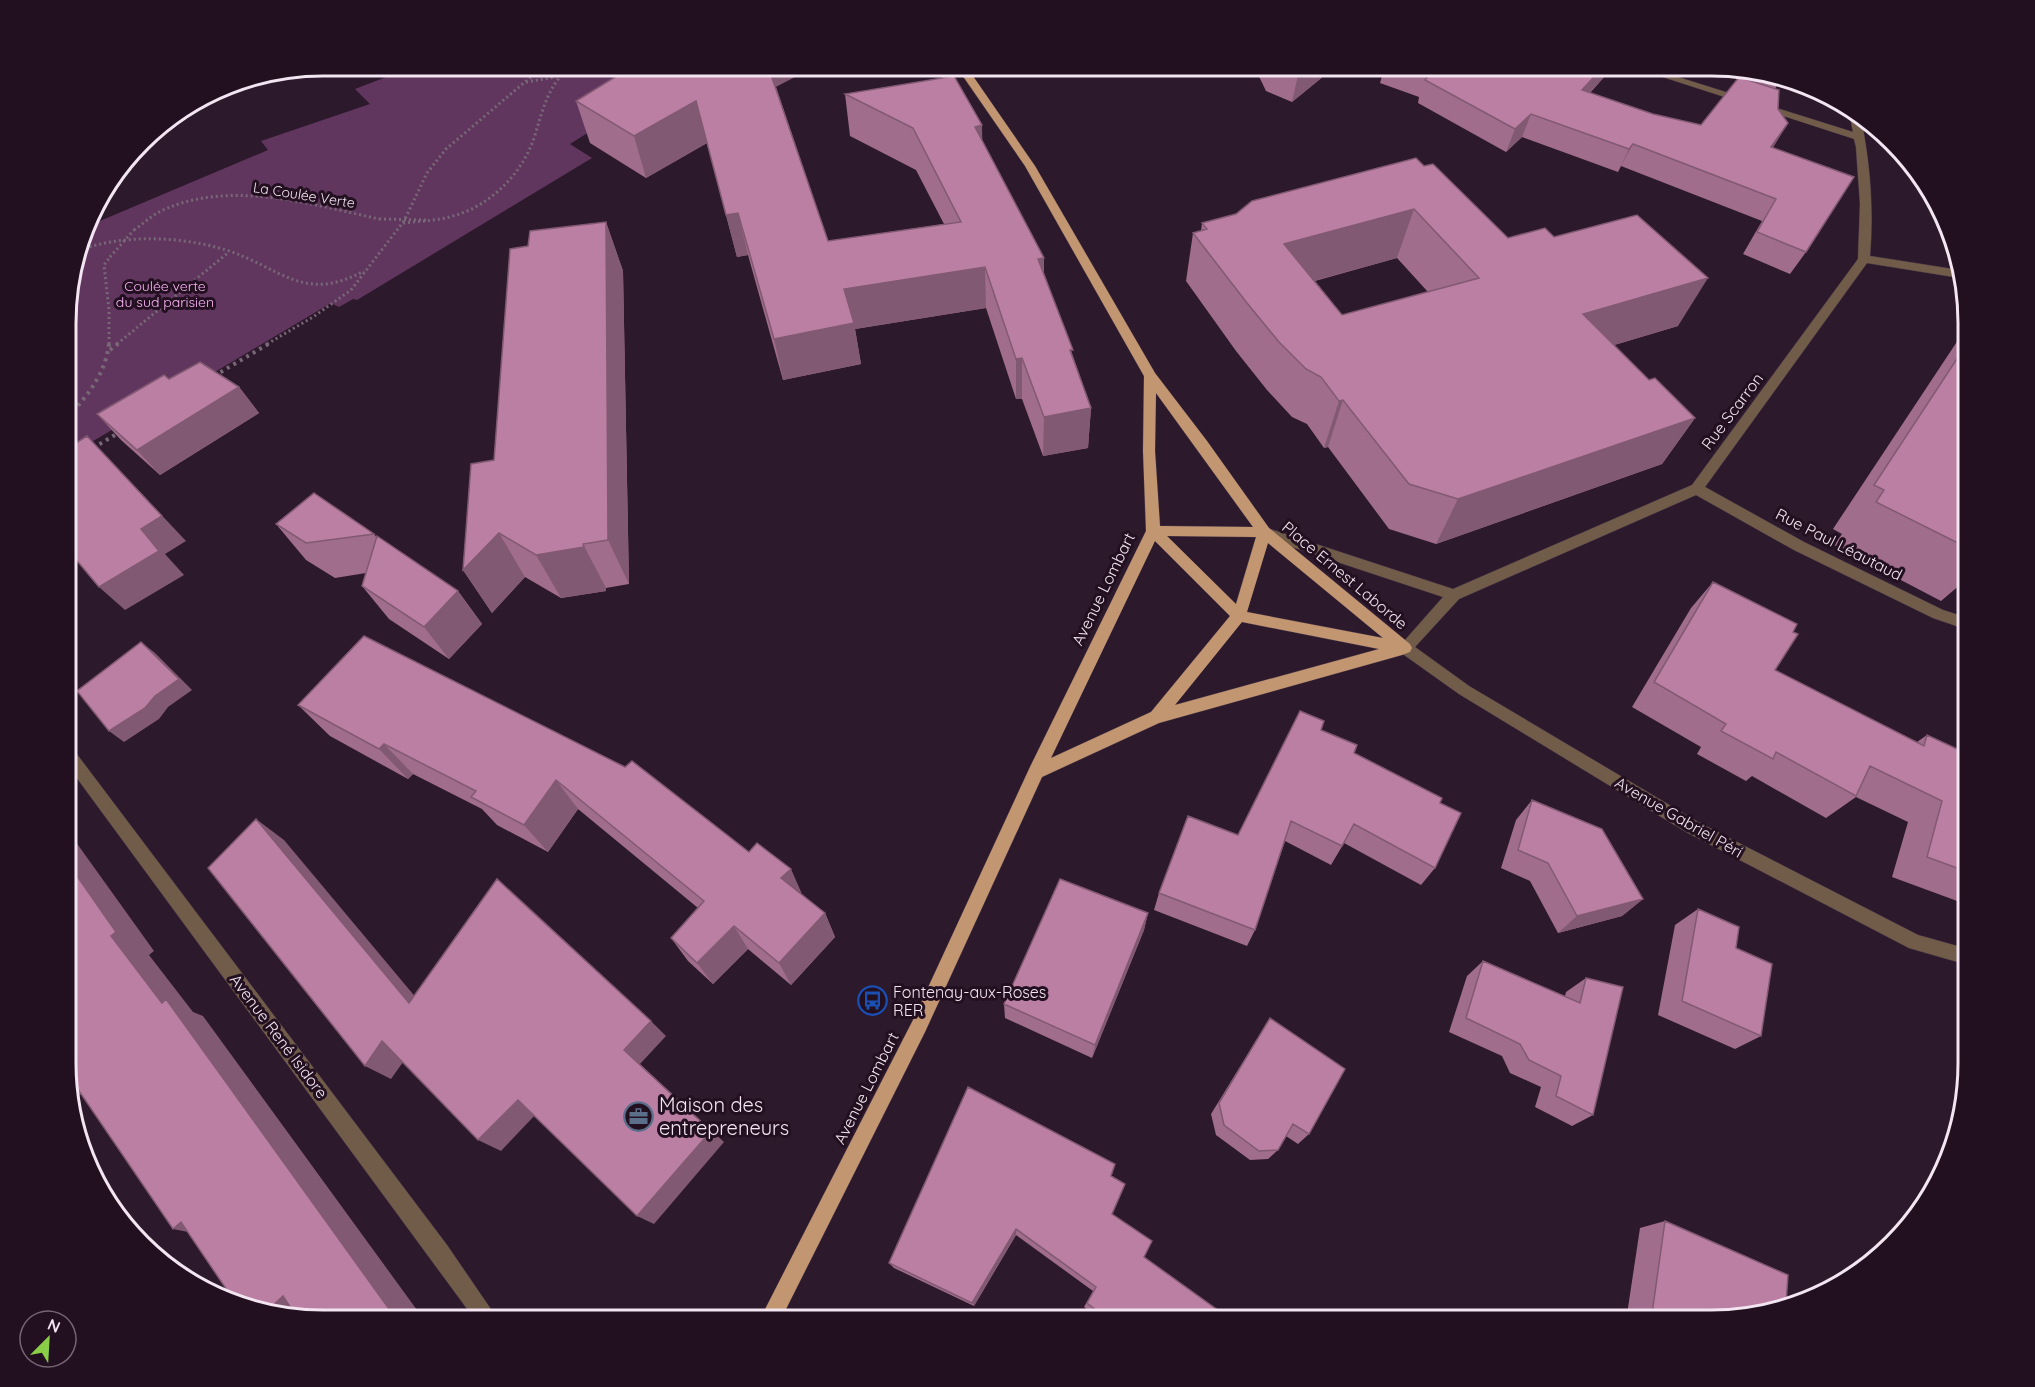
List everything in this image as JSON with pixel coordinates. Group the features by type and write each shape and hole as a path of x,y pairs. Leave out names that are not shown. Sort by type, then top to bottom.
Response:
{"main road":[{"path":"968,76 1030,166 1150,376 1202,444 1264,532 1239,616 1156,717"},
{"name":"Avenue Lombart","path":"775,1310 920,1026 1036,772 1153,531 1149,451 1150,376"},
{"path":"1153,531 1239,616"},
{"name":"Place Ernest Laborde","path":"1153,531 1264,532 1405,648"},
{"name":"Place Ernest Laborde","path":"1239,616 1405,648"},
{"path":"1036,772 1156,717 1405,648"}],"street":[{"path":"1666,76 1861,138"},
{"path":"1858,125 1861,138 1867,237 1864,259 1953,273"},
{"name":"Rue Scarron","path":"1697,489 1864,259"},
{"path":"1405,648 1454,595 1697,489"},
{"name":"Rue Paul Léautaud","path":"1697,489 1799,546 1938,614 1958,621"},
{"path":"1264,532 1454,595"},
{"name":"Avenue Gabriel Péri","path":"1405,648 1464,690 1692,827 1915,942 1958,954"},
{"name":"Avenue René Isidore","path":"76,765 433,1242 481,1310"},
{"path":"1915,942 1958,963"}],"path":[{"path":"211,378 313,317 351,290 404,221 427,173 447,149 532,76"},
{"path":"525,82 556,77"},
{"name":"La Coulée Verte","path":"76,409 89,396 109,350 111,331 104,265 146,219 161,210 188,201 213,197 259,196 379,219 429,220 456,215 478,205 500,189 516,172 529,152 543,104 556,77"},
{"path":"89,247 114,240 181,243 229,252 295,282 332,284 350,280 367,269"},
{"path":"109,350 229,252"},
{"path":"88,451 129,427"}],"green space":[{"name":"Coulée verte du sud parisien","path":"389,76 678,76 570,144 592,158 357,300 353,299 339,307 331,303 76,451 77,307 85,259 98,222 268,150 261,141 370,104 355,89"}],"building":[{"path":"617,76 771,76 828,241 961,222 913,128 845,94 954,76 982,125 975,127 1044,258 1038,259 1073,350 1070,350 1091,408 1044,417 1022,358 1016,359 985,267 844,289 854,323 774,339 738,213 726,215 696,101 634,136 576,101"},
{"path":"1428,76 1595,76 1582,90 1653,114 1701,125 1738,78 1746,79 1779,90 1778,109 1788,123 1771,147 1854,177 1806,252 1757,232 1776,199 1633,144 1629,149 1531,114 1515,129 1425,80"},
{"path":"1416,158 1424,166 1433,164 1508,238 1545,228 1554,237 1637,215 1708,278 1583,314 1649,380 1655,378 1695,418 1458,499 1409,484 1343,400 1339,401 1321,377 1306,369 1279,342 1193,233 1207,229 1202,223 1236,214 1252,201","holes":["1414,209 1479,278 1342,315 1284,244"]},
{"path":"606,222 608,540 583,544 584,547 536,555 499,533 463,570 471,464 494,460 510,249 528,246 530,231"},
{"path":"1958,357 1958,543 1876,502 1884,490 1874,485"},
{"path":"200,362 239,387 137,450 97,414 164,375 169,379"},
{"path":"87,436 162,516 141,529 159,551 99,587 76,560 76,443"},
{"path":"314,493 374,534 306,543 276,524"},
{"path":"377,536 458,591 424,627 362,586"},
{"path":"1713,582 1797,624 1793,632 1798,634 1775,670 1924,746 1927,735 1958,749 1958,868 1927,857 1942,801 1870,766 1856,796 1776,752 1773,759 1721,731 1726,724 1654,682"},
{"path":"364,636 625,767 632,761 749,852 757,843 791,869 781,878 825,913 779,963 734,926 697,963 671,938 704,901 556,780 524,825 471,797 476,791 384,744 379,749 298,705"},
{"path":"141,642 179,679 155,696 145,708 109,731 77,691"},
{"path":"1300,711 1324,721 1321,730 1357,745 1354,753 1442,798 1440,803 1461,813 1435,868 1354,824 1342,846 1291,821 1255,930 1159,893 1188,816 1238,835"},
{"path":"1532,800 1602,829 1643,899 1577,916 1548,863 1518,850"},
{"path":"256,819 409,1003 497,879 651,1021 624,1050 711,1131 637,1216 518,1100 478,1140 382,1041 365,1066 208,868"},
{"path":"76,874 116,932 111,936 162,1003 166,999 390,1310 307,1310 291,1308 283,1296 273,1305 229,1292 181,1222 173,1229 78,1090 76,1064"},
{"path":"1060,879 1148,913 1095,1045 1004,1004"},
{"path":"1698,909 1739,927 1736,948 1772,964 1761,1036 1682,1001"},
{"path":"1483,961 1580,1003 1586,978 1623,987 1593,1115 1556,1096 1561,1076 1529,1060 1520,1044 1466,1018"},
{"path":"1270,1018 1345,1069 1309,1134 1293,1124 1278,1150 1259,1151 1224,1125 1219,1103"},
{"path":"968,1087 1115,1164 1111,1176 1125,1184 1112,1214 1152,1241 1144,1257 1218,1310 1096,1310 1087,1303 1096,1287 1016,1229 972,1303 889,1263"},
{"path":"1665,1221 1788,1275 1786,1299 1776,1302 1728,1310 1653,1310"}],"place":[{"name":"Fontenay-aux-Roses RER","path":"872,1001"},
{"name":"Maison des entrepreneurs","path":"638,1116"}]}
